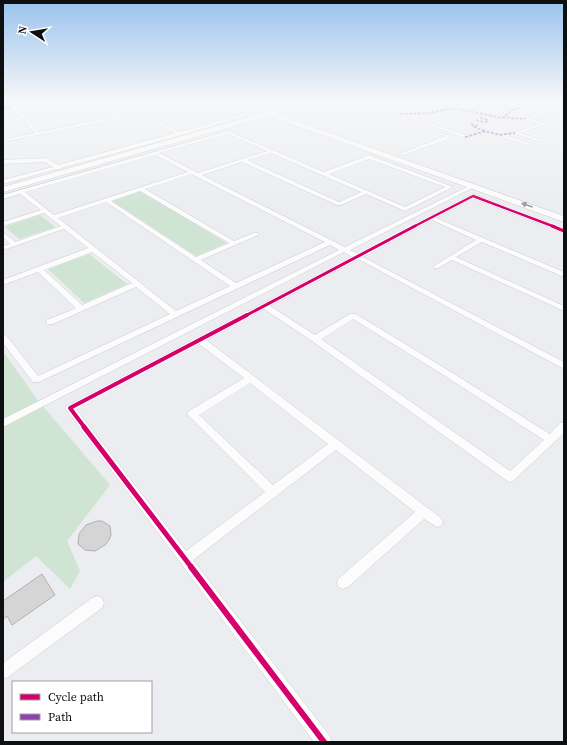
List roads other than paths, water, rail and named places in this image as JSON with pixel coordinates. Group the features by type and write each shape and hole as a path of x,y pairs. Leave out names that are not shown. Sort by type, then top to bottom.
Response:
{"street":[{"path":"3,141 29,136"},
{"path":"3,182 169,136"},
{"path":"3,190 192,136"},
{"path":"3,196 200,136"},
{"path":"3,196 215,136"},
{"path":"236,136 404,209 450,186 369,157 324,174"},
{"path":"341,136 564,219"},
{"path":"348,136 564,211"},
{"path":"402,154 423,148 448,136"},
{"path":"505,136 530,145"},
{"path":"524,136 540,141"},
{"path":"54,218 141,189 270,151"},
{"path":"155,153 330,242 564,366"},
{"path":"3,162 46,160 65,172"},
{"path":"242,160 338,204 365,192"},
{"path":"3,423 473,186"},
{"path":"141,189 233,243"},
{"path":"21,192 175,314"},
{"path":"324,742 70,408 473,196 564,231"},
{"path":"106,200 235,286"},
{"path":"3,224 45,211"},
{"path":"432,218 564,274"},
{"path":"3,248 65,227"},
{"path":"3,234 14,244"},
{"path":"195,260 256,234"},
{"path":"436,267 482,239"},
{"path":"3,337 36,380 330,242"},
{"path":"3,283 93,249"},
{"path":"452,258 564,309"},
{"path":"39,270 81,308"},
{"path":"50,322 137,284"},
{"path":"265,306 315,338 510,477 551,440 564,426"},
{"path":"315,338 353,316 448,374 551,440"},
{"path":"200,340 437,522"},
{"path":"250,379 192,414 273,492"},
{"path":"185,560 336,444"},
{"path":"344,583 424,512"},
{"path":"3,672 97,603"}]}
